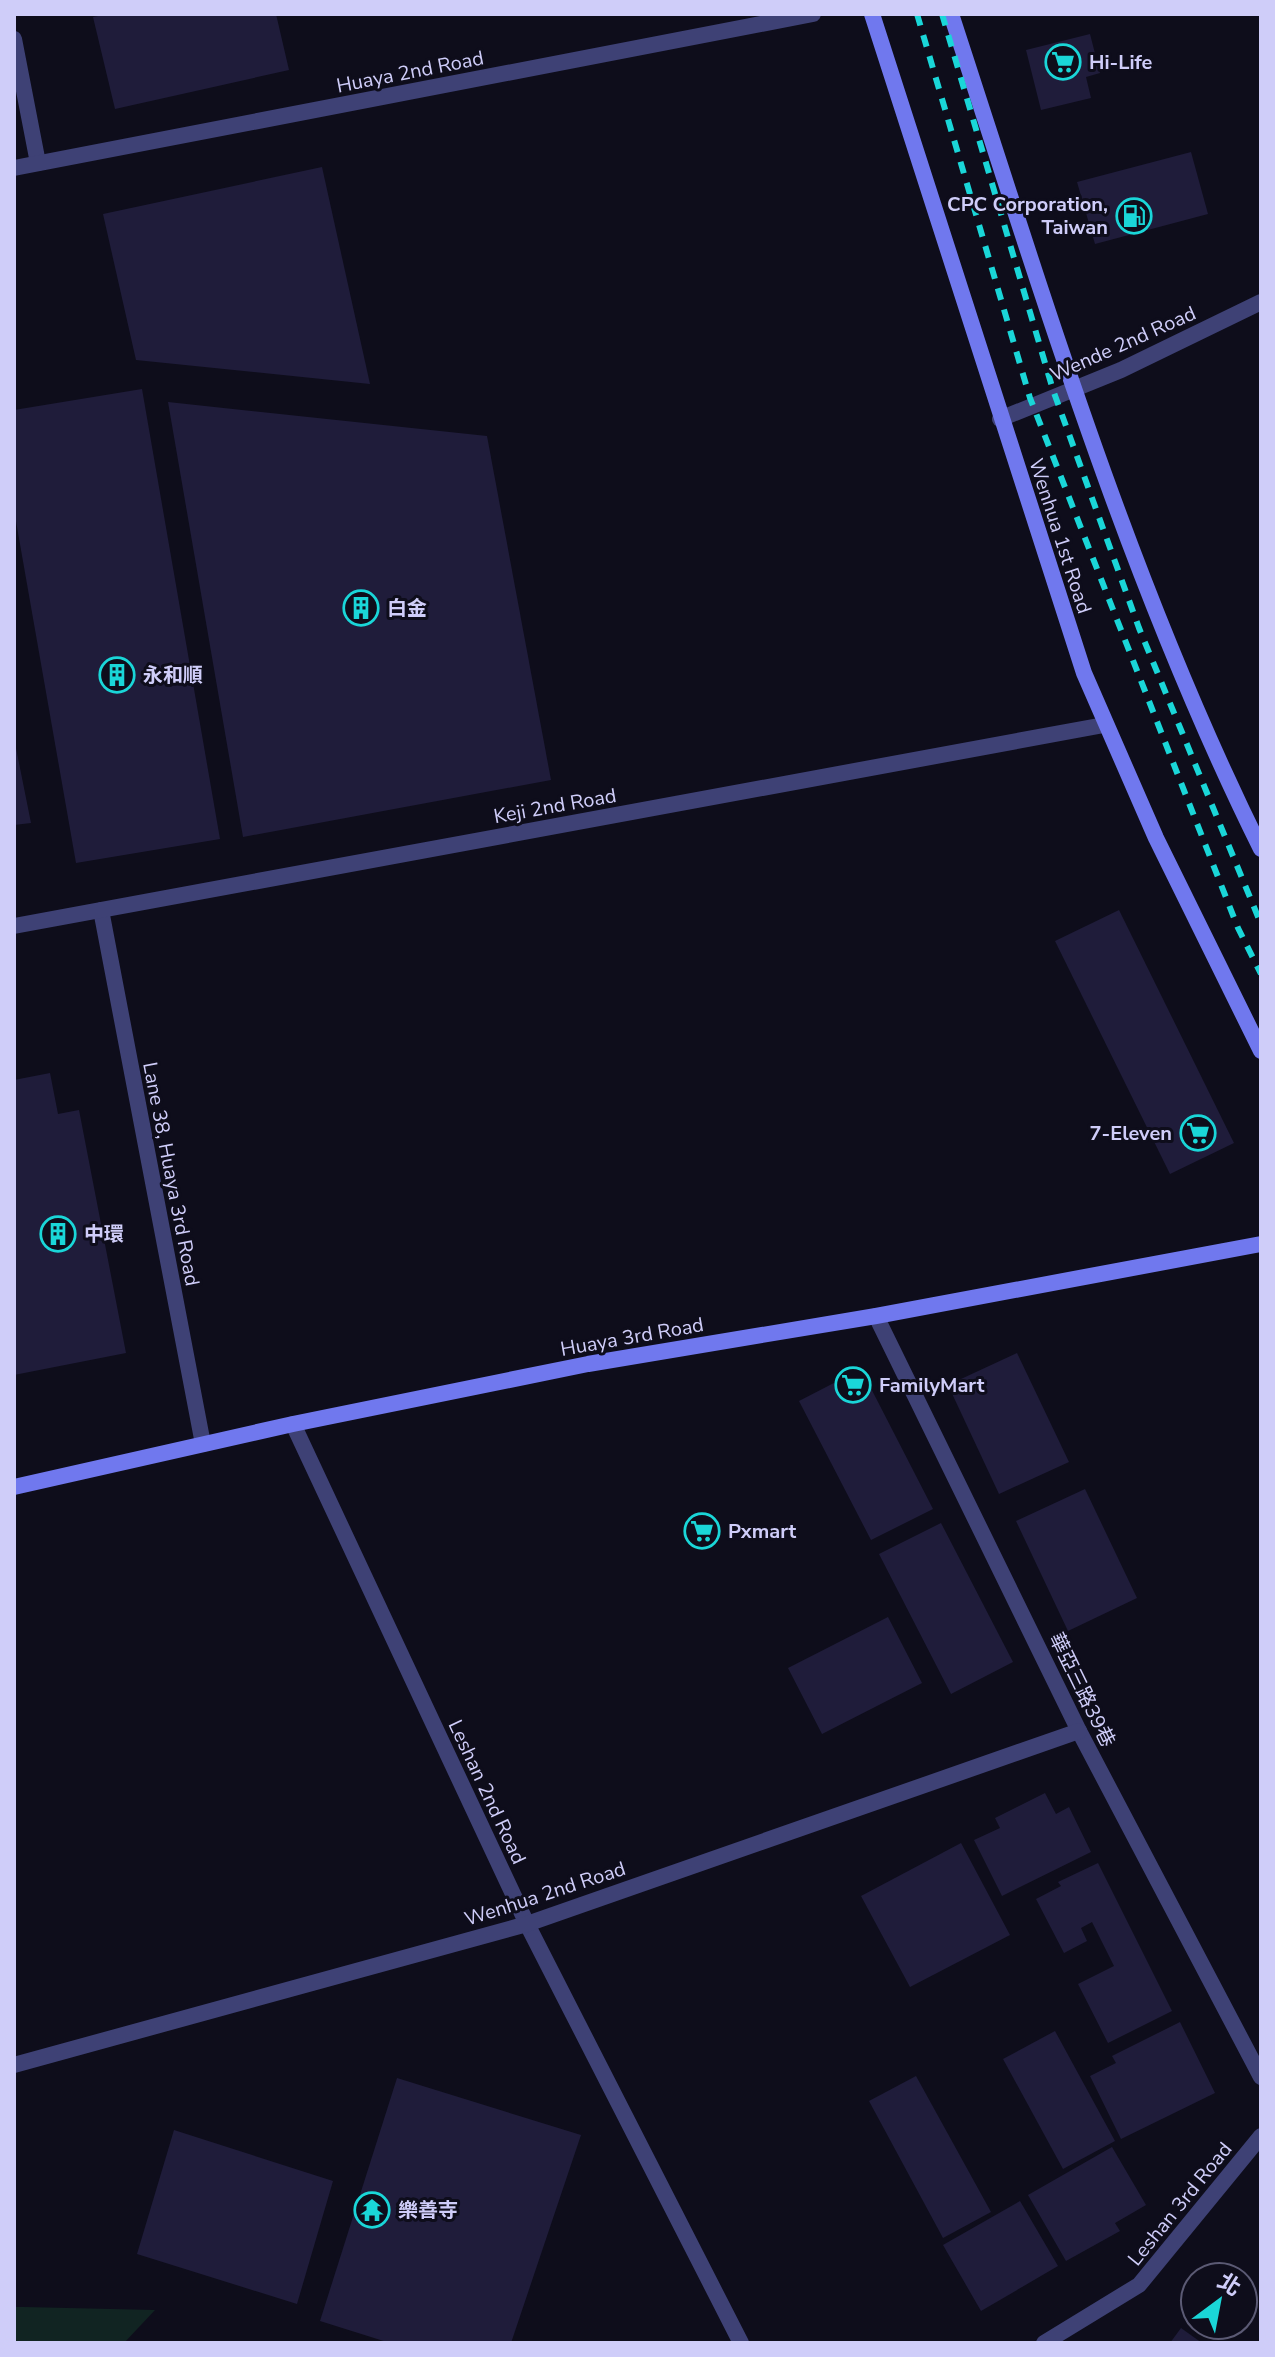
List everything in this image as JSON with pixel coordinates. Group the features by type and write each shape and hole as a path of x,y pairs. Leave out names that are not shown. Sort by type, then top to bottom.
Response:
{"street":[{"name":"Huaya 2nd Road","path":"14,168 813,14"},
{"name":"Wenhua 1st Road","path":"872,14 1000,419 1104,725 1261,1051"},
{"path":"951,14 1075,388 1164,628 1261,849"},
{"path":"14,39 38,163"},
{"name":"Wende 2nd Road","path":"1000,419 1121,370 1261,302"},
{"name":"Keji 2nd Road","path":"14,926 1104,725"},
{"name":"Lane 38, Huaya 3rd Road","path":"101,910 203,1444"},
{"name":"Huaya 3rd Road","path":"14,1487 293,1424 588,1364 876,1316 1261,1244"},
{"name":"華亞三路39巷","path":"876,1316 1079,1731 1261,2077"},
{"name":"Leshan 2nd Road","path":"293,1424 527,1924 741,2343"},
{"name":"Wenhua 2nd Road","path":"14,2065 527,1924 1079,1731"},
{"name":"Leshan 3rd Road","path":"1044,2343 1139,2285 1261,2136"}],"green space":[{"path":"14,2307 155,2310 124,2343 14,2343"}],"building":[{"path":"108,14 276,14 289,70 115,109 93,17"},
{"name":"Hi-Life","path":"1090,34 1100,73 1086,77 1091,98 1041,110 1026,50"},
{"path":"1191,152 1208,214 1095,244 1077,182"},
{"path":"322,167 370,384 136,360 103,214"},
{"name":"永和順","path":"142,389 220,839 76,863 14,510 14,410"},
{"name":"白金","path":"168,402 487,436 551,780 243,837"},
{"path":"14,738 31,823 14,825"},
{"path":"1119,910 1234,1143 1170,1174 1055,941"},
{"name":"中環","path":"50,1073 58,1114 79,1110 126,1353 14,1375 14,1080"},
{"path":"1017,1353 1069,1462 999,1494 948,1385"},
{"path":"861,1369 933,1509 871,1540 799,1401"},
{"path":"1085,1489 1137,1598 1068,1631 1016,1521"},
{"path":"941,1523 1013,1662 951,1694 879,1554"},
{"path":"888,1617 922,1683 822,1734 788,1668"},
{"path":"1045,1793 1056,1814 1069,1807 1091,1852 1002,1896 974,1840 1000,1828 995,1818"},
{"path":"961,1843 1010,1935 910,1987 861,1896"},
{"path":"1098,1863 1172,2011 1108,2043 1078,1984 1114,1966 1092,1922 1081,1928 1087,1941 1064,1953 1036,1899 1061,1886 1058,1882"},
{"path":"1180,2022 1215,2093 1121,2139 1090,2076 1116,2063 1112,2056"},
{"path":"1055,2031 1115,2141 1063,2169 1003,2059"},
{"path":"916,2076 991,2212 943,2238 869,2101"},
{"name":"樂善寺","path":"397,2078 581,2135 511,2343 390,2343 320,2321"},
{"path":"174,2130 333,2181 297,2304 137,2254"},
{"path":"1112,2147 1146,2205 1115,2223 1120,2231 1066,2261 1028,2195"},
{"path":"1020,2201 1058,2266 981,2311 943,2245"},
{"path":"1179,2331 1179,2341 1202,2343 1170,2343"}],"railway":[{"path":"917,14 1030,398 1238,928 1261,974"},
{"path":"942,14 1053,390 1139,628 1261,924"}],"place":[{"name":"Hi-Life","path":"1063,62"},
{"name":"CPC Corporation, Taiwan","path":"1134,216"},
{"name":"白金","path":"361,608"},
{"name":"永和順","path":"117,675"},
{"name":"7-Eleven","path":"1198,1133"},
{"name":"中環","path":"58,1234"},
{"name":"FamilyMart","path":"853,1385"},
{"name":"Pxmart","path":"702,1531"},
{"name":"樂善寺","path":"372,2210"}]}
